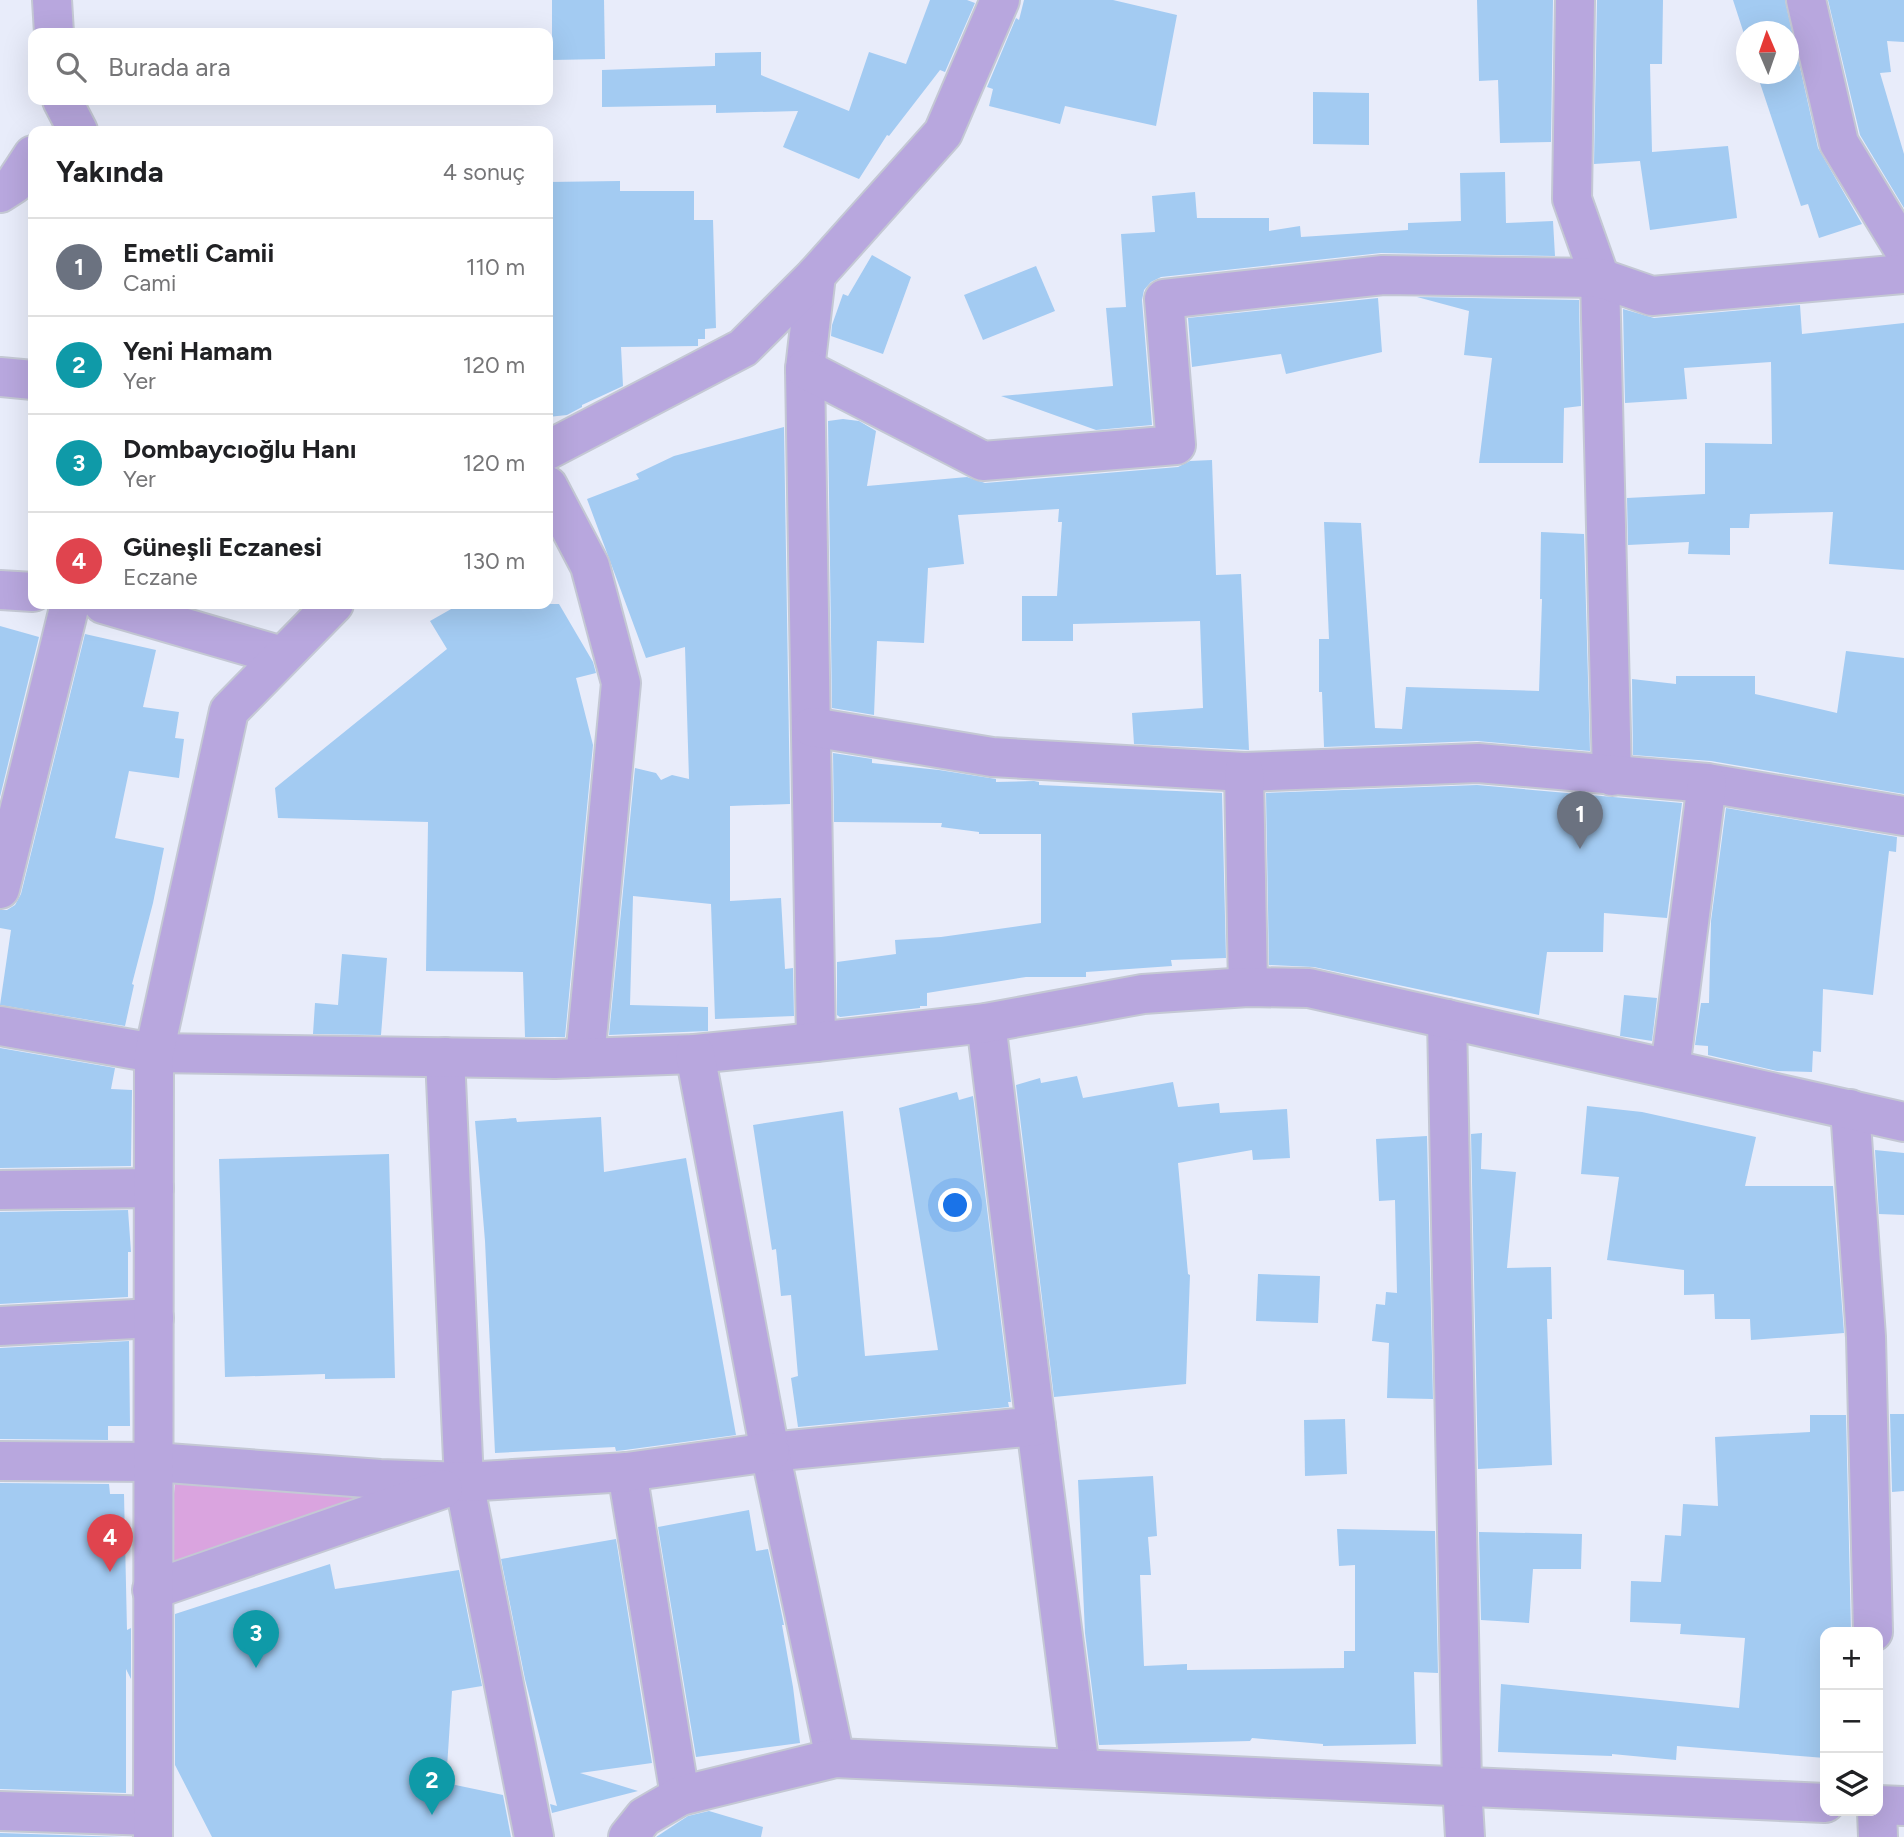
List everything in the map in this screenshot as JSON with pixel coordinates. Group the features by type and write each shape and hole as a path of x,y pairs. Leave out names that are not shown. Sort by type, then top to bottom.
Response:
{"street":[{"path":"52,0 54,28"},
{"path":"553,447 743,348 816,275 943,134 1000,0"},
{"path":"1575,0 1572,199 1600,278 1612,776"},
{"path":"1806,0 1839,143 1904,250"},
{"path":"0,193 14,184 28,163"},
{"path":"805,369 983,461 1175,445 1164,299 1383,275 1600,278 1652,296 1904,274"},
{"path":"816,275 805,369 816,1042"},
{"path":"0,377 28,380"},
{"path":"553,496 590,566 621,684 585,1058"},
{"path":"0,590 28,592"},
{"path":"0,889 69,609"},
{"path":"120,609 282,656"},
{"path":"0,1811 162,1830 154,1767 152,1590 154,1053 229,711 329,609"},
{"path":"812,727 992,757 1244,772 1478,763 1707,783 1904,816"},
{"path":"1244,772 1248,987"},
{"path":"1670,1069 1707,783"},
{"path":"0,1026 154,1053 585,1058 695,1054 986,1023 1143,994 1248,987 1309,988 1904,1122"},
{"path":"1447,1019 1465,1837"},
{"path":"986,1023 1080,1769"},
{"path":"695,1054 770,1452 835,1758"},
{"path":"445,1057 464,1482 534,1837"},
{"path":"1850,1109 1866,1337 1872,1627"},
{"path":"0,1190 154,1188"},
{"path":"0,1326 154,1318"},
{"path":"0,1461 154,1462 380,1479 464,1482 627,1472 770,1452 1036,1426"},
{"path":"627,1472 680,1796"},
{"path":"152,1590 464,1482"},
{"path":"628,1837 644,1817 680,1796 835,1758 1820,1803"},
{"path":"1883,1805 1904,1806"},
{"path":"1877,1816 1878,1837"}],"shaded area":[{"path":"181,1480 380,1491 177,1571 168,1556 175,1483"}],"building":[{"path":"552,0 604,0 605,59 553,60"},
{"path":"930,0 967,0 975,3 945,72 940,70 889,136 887,135 859,179 783,147 798,111 716,113 716,105 602,107 602,70 715,66 715,53 761,52 761,75 849,111 869,52 906,64"},
{"path":"1024,0 1113,0 1177,15 1156,126 1065,106 1060,124 989,106 993,89 987,87 1016,18 1019,20"},
{"path":"1477,0 1553,0 1551,142 1500,143 1498,80 1479,81"},
{"path":"1597,0 1663,0 1662,64 1650,64 1652,152 1728,146 1737,218 1650,230 1640,161 1594,164"},
{"path":"1733,0 1785,0 1790,21 1740,21"},
{"path":"1828,0 1904,0 1904,42 1887,41 1891,72 1880,73 1904,154 1904,208 1860,135"},
{"path":"1799,63 1818,148 1862,224 1819,238 1808,204 1801,206 1760,84 1799,84"},
{"path":"1313,92 1369,93 1369,145 1313,144"},
{"path":"1505,172 1506,223 1553,221 1555,256 1381,253 1161,277 1151,282 1144,290 1142,300 1152,425 1096,430 1001,396 1113,386 1106,308 1126,307 1121,234 1155,232 1152,196 1195,192 1197,218 1269,218 1269,231 1300,226 1301,237 1408,230 1408,223 1461,221 1460,173"},
{"path":"620,181 620,191 694,191 694,220 713,220 716,328 705,329 705,339 698,339 698,346 621,347 623,386 567,415 553,416 553,182"},
{"path":"872,255 911,277 883,354 831,336 843,294 848,296"},
{"path":"1036,266 1055,311 983,340 964,295"},
{"path":"1417,297 1579,300 1581,406 1564,408 1563,463 1479,463 1492,358 1464,355 1469,311"},
{"path":"1378,298 1382,352 1286,374 1281,354 1192,367 1188,318"},
{"path":"1800,305 1802,334 1904,323 1904,570 1829,564 1833,512 1750,514 1749,528 1730,528 1730,555 1688,554 1689,542 1628,545 1627,498 1705,494 1705,443 1772,444 1771,362 1684,368 1687,399 1625,403 1623,309 1654,318"},
{"path":"828,421 859,421 876,431 867,486 967,477 985,483 1178,467 1190,461 1212,460 1216,575 1241,574 1249,750 1134,744 1132,713 1203,708 1200,621 1073,624 1073,641 1022,641 1022,596 1057,596 1062,522 1058,522 1059,509 958,515 964,564 928,568 924,643 877,641 874,715 832,708"},
{"path":"784,427 790,804 730,806 730,901 781,898 785,969 793,968 794,1016 715,1019 711,904 633,896 630,1005 708,1007 708,1031 609,1035 635,768 656,773 661,780 672,775 689,779 685,647 646,658 587,499 639,479 636,474 674,456"},
{"path":"1324,522 1361,523 1375,728 1402,729 1406,687 1539,691 1541,532 1584,534 1590,751 1477,741 1324,747 1322,692 1319,692 1319,639 1329,639"},
{"path":"553,604 559,604 593,662 596,673 576,678 593,745 565,1037 525,1037 523,972 426,971 428,822 278,818 275,788 447,649 430,621 451,609 553,609"},
{"path":"0,626 39,637 0,797"},
{"path":"85,634 156,650 143,707 179,712 175,738 184,739 179,778 129,771 115,838 164,848 132,984 134,985 125,1026 0,1005 11,930 0,928 0,910 7,910 15,905 21,894"},
{"path":"1846,651 1904,658 1904,794 1711,761 1633,755 1632,679 1676,684 1676,676 1755,676 1755,694 1837,713"},
{"path":"833,753 872,759 872,763 939,770 996,779 996,782 1034,781 1039,782 1039,785 1222,793 1226,958 1171,960 1172,966 1086,972 1086,977 1026,977 927,993 927,1006 920,1008 840,1017 837,1015 837,962 896,954 895,940 941,937 1041,923 1041,834 979,834 941,827 942,823 834,822"},
{"path":"1477,785 1682,803 1667,918 1604,913 1603,952 1547,952 1539,1015 1314,967 1269,965 1266,793"},
{"path":"1726,808 1897,837 1896,852 1889,851 1873,995 1823,989 1821,1052 1813,1051 1812,1072 1777,1071 1708,1055 1708,1046 1695,1045 1701,1003 1709,1003 1711,921"},
{"path":"342,954 387,958 381,1035 313,1034 315,1003 338,1005"},
{"path":"1624,995 1657,998 1652,1041 1620,1036"},
{"path":"0,1048 115,1068 111,1089 132,1090 131,1166 0,1168"},
{"path":"1077,1076 1083,1098 1173,1082 1178,1107 1219,1103 1220,1113 1287,1109 1290,1158 1253,1160 1252,1150 1178,1163 1190,1275 1186,1384 1054,1397 1016,1085 1040,1078 1041,1083"},
{"path":"957,1092 959,1100 973,1096 1011,1402 1008,1402 1009,1407 798,1427 791,1378 798,1376 791,1295 781,1296 776,1249 772,1250 753,1125 843,1111 865,1356 938,1350 899,1108"},
{"path":"1587,1106 1642,1112 1756,1137 1745,1186 1833,1186 1844,1333 1751,1340 1750,1319 1715,1319 1714,1294 1684,1295 1684,1270 1607,1260 1619,1177 1581,1174"},
{"path":"601,1117 604,1172 686,1158 736,1435 616,1451 615,1447 495,1453 485,1241 475,1121 516,1118 517,1122"},
{"path":"1482,1133 1481,1169 1516,1172 1507,1268 1551,1267 1552,1319 1547,1319 1552,1465 1478,1469 1471,1134"},
{"path":"1427,1136 1433,1399 1387,1398 1389,1343 1372,1341 1376,1304 1385,1305 1386,1292 1397,1293 1395,1200 1379,1201 1376,1139"},
{"path":"1875,1150 1904,1153 1904,1215 1879,1214"},
{"path":"389,1154 395,1378 325,1379 325,1374 225,1377 219,1159"},
{"path":"128,1210 131,1252 128,1252 128,1297 0,1304 0,1212"},
{"path":"1258,1274 1320,1276 1318,1323 1256,1321"},
{"path":"129,1341 130,1426 108,1426 108,1440 0,1439 0,1348"},
{"path":"1890,1414 1904,1414 1904,1491 1892,1492"},
{"path":"1810,1415 1846,1415 1851,1627 1820,1627 1820,1758 1677,1746 1676,1760 1612,1754 1498,1752 1501,1684 1739,1708 1745,1638 1680,1634 1681,1624 1630,1622 1631,1581 1661,1582 1665,1535 1681,1536 1683,1504 1718,1506 1715,1437 1810,1432"},
{"path":"1345,1419 1347,1474 1305,1476 1304,1420"},
{"path":"1153,1476 1157,1536 1148,1537 1151,1575 1140,1575 1144,1666 1187,1664 1187,1670 1344,1668 1344,1651 1355,1651 1355,1565 1339,1566 1337,1529 1435,1531 1438,1673 1414,1672 1416,1744 1323,1746 1252,1738 1250,1741 1099,1745 1085,1633 1078,1480"},
{"path":"0,1483 109,1484 110,1494 124,1494 127,1630 131,1628 131,1679 126,1669 126,1793 0,1789"},
{"path":"749,1510 756,1551 768,1549 784,1625 800,1743 696,1757 658,1527"},
{"path":"1479,1532 1582,1534 1581,1569 1533,1569 1529,1623 1481,1620"},
{"path":"616,1539 652,1763 580,1773 638,1791 552,1813 550,1804 557,1806 525,1679 501,1559"},
{"path":"330,1564 335,1589 459,1570 482,1686 452,1691 446,1783 503,1795 511,1837 212,1837 175,1765 175,1614"},
{"path":"709,1811 763,1827 761,1837 656,1837 688,1816"},
{"path":"0,1833 124,1837 0,1837"}],"place":[{"name":"Emetli Camii","path":"1580,849"},
{"name":"Güneşli Eczanesi","path":"110,1572"},
{"name":"Dombaycıoğlu Hanı","path":"256,1668"},
{"name":"Yeni Hamam","path":"432,1815"}]}
